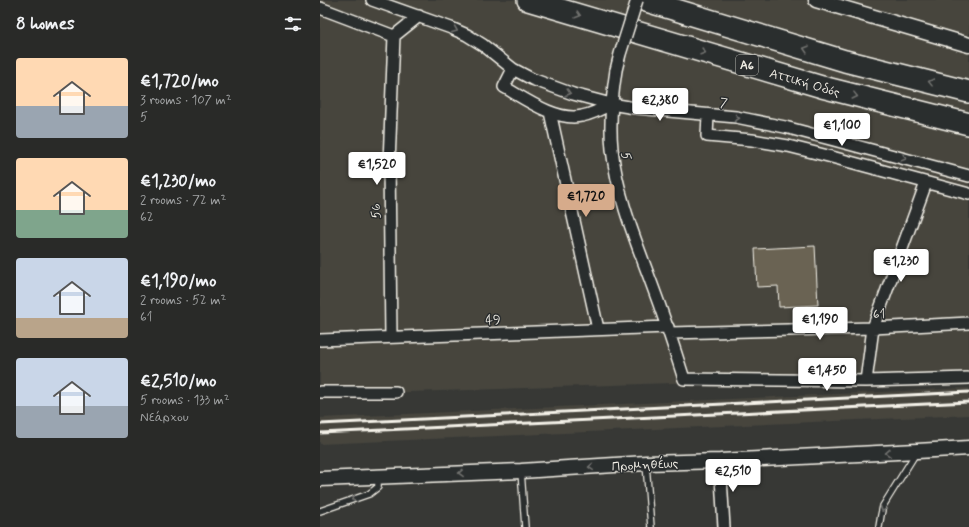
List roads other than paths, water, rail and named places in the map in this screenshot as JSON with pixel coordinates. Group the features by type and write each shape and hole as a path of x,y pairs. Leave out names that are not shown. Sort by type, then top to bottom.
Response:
{"highway":[{"name":"Αττική Οδός","path":"528,0 822,87 969,124"},
{"path":"643,0 845,60 969,92"}],"street":[{"name":"7","path":"372,0 418,16 467,36 483,45 513,69 532,79 573,94 611,104 658,111 736,117 785,127 969,176"},
{"name":"5","path":"637,0 616,70 611,104 612,149 620,192 634,237 669,330 684,379 866,381"},
{"path":"816,0 969,45"},
{"path":"320,8 394,36 418,16"},
{"name":"56","path":"391,337 389,163 394,36"},
{"path":"513,69 504,87 532,103 560,116 570,118 582,116 594,113 611,104"},
{"path":"550,112 598,329"},
{"path":"708,115 707,136 752,140 788,146 969,194"},
{"path":"925,164 922,182 873,328 866,381 969,378"},
{"name":"61","path":"669,330 873,328 969,323"},
{"name":"49","path":"320,340 598,329 669,330"},
{"path":"320,392 396,392"},
{"name":"Προμηθέως","path":"320,479 521,471 646,463 720,461 969,448"},
{"path":"720,461 724,527"}],"lane":[{"path":"879,527 880,515 883,506 917,451"},
{"path":"646,463 651,527"},
{"path":"521,471 525,527"},
{"path":"320,511 369,494 378,487 378,477"}],"railway":[{"path":"320,424 969,392"},
{"path":"320,433 969,402"}]}
